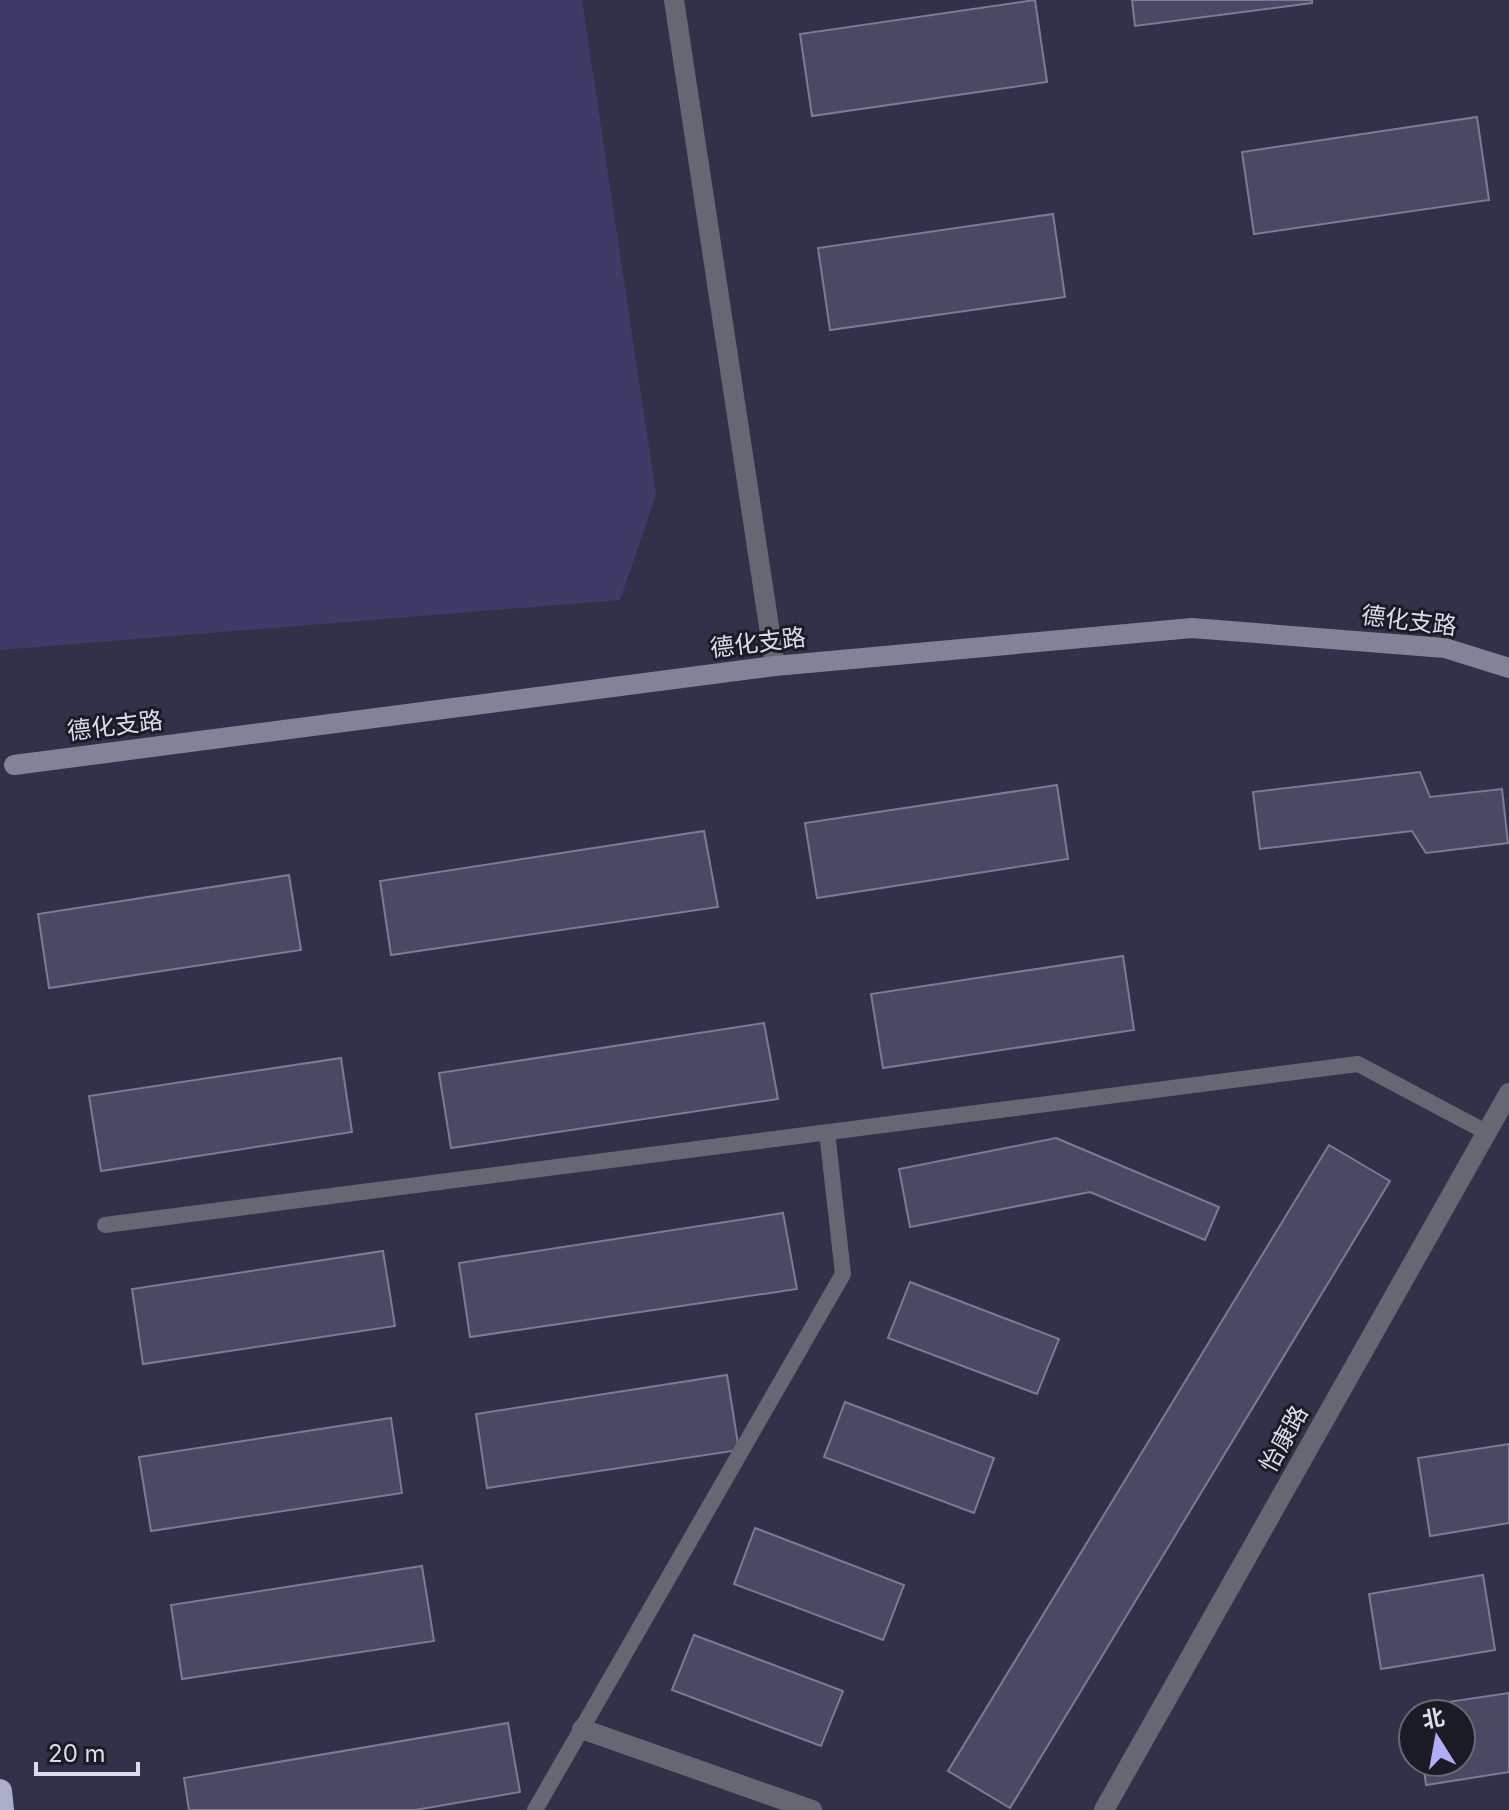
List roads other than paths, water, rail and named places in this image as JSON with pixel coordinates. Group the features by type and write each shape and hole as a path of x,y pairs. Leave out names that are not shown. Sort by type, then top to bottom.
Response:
{"highway":[{"path":"0,1791 2,1810"}],"main road":[{"name":"德化支路","path":"14,765 775,666 1192,628 1445,648 1509,668"}],"street":[{"path":"674,0 775,666"},
{"name":"怡康路","path":"1104,1810 1509,1093"},
{"path":"582,1729 812,1810"}],"lane":[{"path":"105,1225 1358,1064 1486,1132"},
{"path":"535,1810 843,1274 827,1132"}]}
